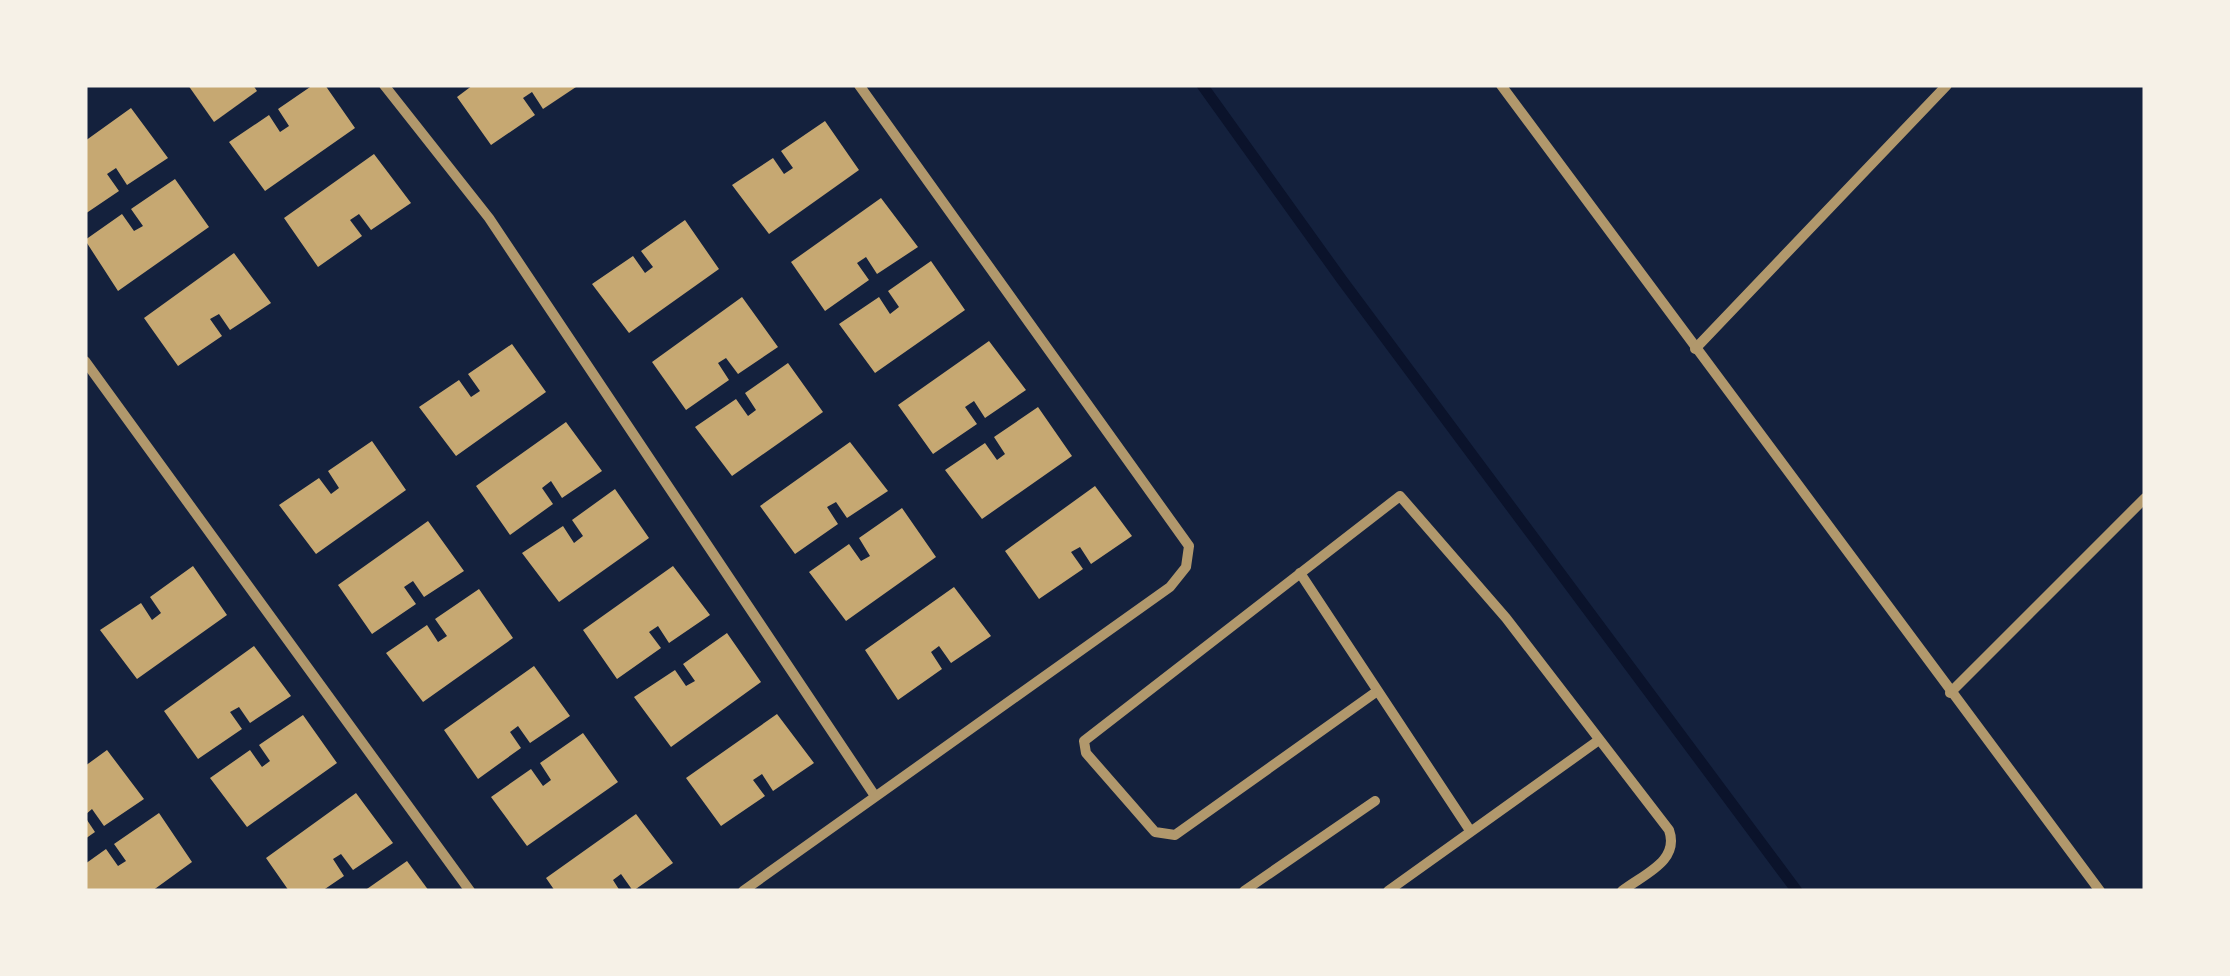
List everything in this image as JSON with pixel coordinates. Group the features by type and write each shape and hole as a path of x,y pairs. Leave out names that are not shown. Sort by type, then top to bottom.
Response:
{"street":[{"path":"384,85 489,218 875,796"},
{"path":"743,891 1170,587 1186,566 1189,546 859,85"},
{"path":"1501,85 2100,891"},
{"path":"1695,349 1947,85"},
{"path":"85,361 470,891"},
{"path":"1376,692 1175,835 1155,832 1089,761 1084,741 1392,498 1408,500 1599,740 1624,766 1674,844 1670,854 1622,891"},
{"path":"1950,694 2145,498"},
{"path":"1300,573 1469,829"},
{"path":"1388,891 1469,829 1599,740"},
{"path":"1244,891 1375,801"}],"building":[{"path":"188,85 253,85 257,91 214,122"},
{"path":"313,85 325,85 355,128 265,191 229,142 269,115 280,132 289,126 278,109"},
{"path":"473,85 579,85 543,109 532,92 523,98 535,115 491,145 457,97"},
{"path":"131,108 168,158 127,185 116,168 107,174 119,191 85,214 85,141"},
{"path":"825,121 859,170 769,234 732,185 773,158 784,174 793,168 781,151"},
{"path":"374,154 411,203 371,230 359,214 350,220 362,236 318,267 284,218"},
{"path":"175,179 209,227 118,291 85,240 122,214 134,231 143,226 131,209"},
{"path":"881,198 918,247 877,274 866,257 857,263 869,280 825,311 791,262"},
{"path":"685,220 719,269 629,333 592,284 633,256 645,273 653,267 641,251"},
{"path":"234,253 271,303 230,330 219,314 210,319 222,336 178,366 144,318"},
{"path":"931,261 965,310 875,373 839,324 879,297 890,314 899,307 888,291"},
{"path":"742,297 778,347 738,374 726,358 718,363 729,380 686,410 652,362"},
{"path":"989,341 1026,390 985,418 974,401 965,407 977,424 933,454 898,405"},
{"path":"512,344 546,392 456,456 419,407 459,380 471,397 480,391 468,374"},
{"path":"788,363 823,412 732,476 695,427 736,399 748,416 756,410 745,393"},
{"path":"1038,407 1072,456 982,519 945,470 985,443 997,460 1005,454 994,437"},
{"path":"566,422 602,471 562,498 551,481 542,488 553,504 510,535 476,486"},
{"path":"372,441 406,490 316,554 279,505 319,478 331,494 339,488 328,471"},
{"path":"850,442 888,491 847,518 836,502 827,507 838,524 795,554 760,506"},
{"path":"1095,486 1132,536 1091,564 1080,547 1071,552 1083,569 1039,599 1005,551"},
{"path":"615,489 649,538 559,602 522,553 563,526 574,543 583,536 572,520"},
{"path":"902,508 936,557 846,621 809,572 849,544 861,561 870,556 859,538"},
{"path":"428,521 464,571 424,597 413,581 404,587 416,604 372,634 338,585"},
{"path":"193,566 227,615 137,679 100,630 141,603 152,620 161,613 150,597"},
{"path":"673,566 710,615 669,643 658,626 649,632 661,648 617,679 583,630"},
{"path":"954,587 991,636 951,663 939,646 931,652 942,669 898,700 865,650"},
{"path":"479,589 513,638 423,702 386,653 427,625 438,642 447,636 435,619"},
{"path":"727,633 761,682 671,747 634,697 675,670 686,686 695,681 683,664"},
{"path":"254,646 291,696 250,723 239,707 230,712 242,729 198,759 164,711"},
{"path":"534,666 570,716 530,743 518,726 510,732 521,748 478,779 444,730"},
{"path":"777,714 814,763 773,791 762,774 753,780 765,796 721,826 686,778"},
{"path":"303,715 337,763 247,827 210,778 250,750 262,767 270,761 259,745"},
{"path":"583,733 618,782 527,846 491,797 531,769 543,786 551,780 540,763"},
{"path":"107,750 144,799 104,826 92,809 85,815 85,766"},
{"path":"356,793 393,843 353,870 341,854 333,859 344,876 322,891 289,891 266,858"},
{"path":"159,813 192,862 152,891 85,891 85,864 106,849 118,866 126,861 114,844"},
{"path":"636,814 673,863 633,891 621,874 613,880 620,891 555,891 546,878"},
{"path":"85,817 95,832 85,839"},
{"path":"407,861 429,891 364,891"}],"waterway":[{"path":"1202,85 1342,280 1797,891"}]}
